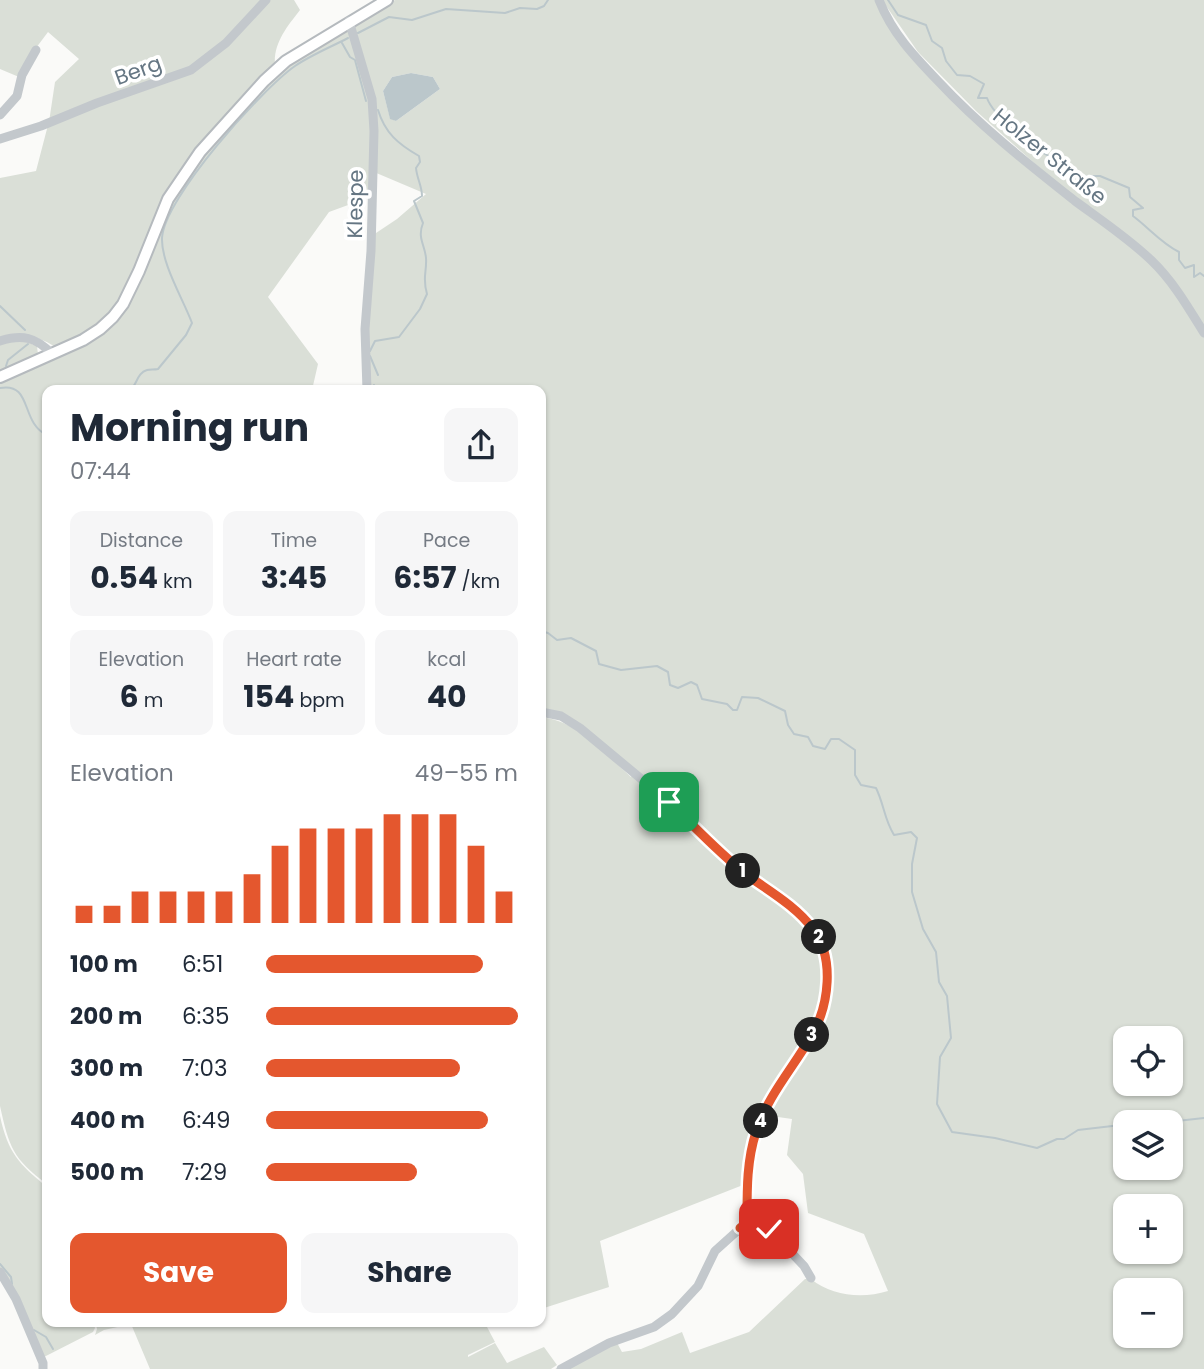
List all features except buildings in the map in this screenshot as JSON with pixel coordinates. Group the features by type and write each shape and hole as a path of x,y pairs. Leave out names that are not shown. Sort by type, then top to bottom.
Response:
{"main road":[{"path":"0,377 100,329 123,304 168,199 200,152 234,113 264,80 286,61 387,0"}],"street":[{"name":"Berg","path":"0,139 191,70 226,43 266,0"},
{"name":"Holzer Straße","path":"879,0 886,17 903,43 953,96 1011,151 1152,261 1181,294 1204,333"},
{"name":"Klespe","path":"349,21 372,99 374,131 371,251 365,329 367,385"},
{"path":"0,115 14,101 22,75 36,50"},
{"path":"0,341 19,337 41,342 52,354"},
{"path":"546,713 561,716 580,728 669,802 748,876 764,885 803,918 822,942 827,963 826,991 812,1036 773,1094 756,1131 749,1163 745,1224 715,1251 698,1286 672,1314 642,1333 609,1343 561,1369"},
{"path":"740,1228 769,1229 804,1266 811,1278"},
{"path":"0,1272 16,1299 43,1363 43,1369"}],"shaded area":[{"path":"0,0 263,0 240,27 194,67 49,122 55,82 79,59 48,32 30,56 19,77 0,69"},
{"path":"266,0 294,0 300,10 279,43 275,66 195,151 118,306 95,328 57,348 30,336 0,338 0,178 36,171 48,125 194,68"},
{"path":"395,0 878,0 914,54 971,112 1081,205 976,111 918,52 882,0 1204,0 1204,1369 555,1369 616,1341 622,1352 641,1349 682,1332 690,1353 749,1332 805,1279 848,1294 868,1295 888,1291 864,1234 808,1213 803,1174 787,1155 792,1119 764,1115 780,1084 806,1045 803,1043 772,1092 753,1129 743,1167 743,1185 600,1241 609,1287 546,1307 546,718 568,725 579,732 601,748 631,777 633,774 580,730 568,723 546,716 546,385 369,385 370,363 364,338 373,235 426,194 374,172 375,119 353,27","holes":["411,73 433,77 440,89 396,121 390,118 383,91 392,77"]},
{"path":"340,31 348,31 365,81 372,118 370,197 329,212 268,297 318,364 313,385 42,385 42,1180 14,1151 0,1106 0,382 122,312 174,197 201,155 287,64"},
{"path":"411,73 433,77 440,89 396,121 390,119 383,91 392,77"},
{"path":"0,342 27,342 37,346 38,355 0,372"},
{"path":"0,1116 16,1157 42,1183 42,1327 95,1327 93,1332 42,1358 0,1269"},
{"path":"97,1327 118,1327 95,1335"},
{"path":"132,1327 487,1327 495,1342 468,1357 495,1343 507,1363 544,1347 557,1365 551,1369 150,1369"}],"waterway":[{"path":"358,33 389,17 412,20 446,9 505,13 520,8 537,9 544,6 548,0"},
{"path":"888,0 898,15 926,25 932,41 942,48 946,61 957,75 970,76 984,84 978,98 987,98 1004,126 1025,132 1037,148 1055,159 1059,170 1073,169 1082,176 1100,176 1129,188 1130,197 1143,208 1133,210 1133,216 1179,252 1179,260 1185,268 1194,265 1194,277 1200,273 1204,276"},
{"path":"134,385 144,372 158,369 186,335 192,323 169,270 163,248 162,238 167,220 179,197 239,120 280,78 301,62 348,38"},
{"path":"342,43 350,57 355,60 366,101"},
{"path":"370,351 375,341 399,337 420,309 427,294 426,258 421,233 423,223 414,201 422,196 416,168 420,162 419,156 393,137 378,110"},
{"path":"0,306 25,330"},
{"path":"6,366 8,360 28,344"},
{"path":"370,356 378,375"},
{"path":"0,388 17,391 33,422 42,431"},
{"path":"546,632 557,640 571,638 596,651 599,664 621,670 657,666 668,672 670,685 678,688 691,682 697,685 702,699 727,704 733,710 737,710 742,697 758,698 785,711 788,725 794,734 808,737 813,746 825,749 831,739 839,739 855,750 855,775 861,785 876,788 894,835 911,832 917,838 912,864 912,892 923,929 936,952 939,982 947,996 951,1038 940,1057 937,1104 952,1132 1037,1148 1057,1139 1064,1139 1078,1130 1113,1126"},
{"path":"1183,1120 1204,1118"},
{"path":"0,1264 11,1277 12,1284"},
{"path":"34,1330 46,1337 53,1349"}],"route":[{"path":"669,802 727,858 748,876 764,885 812,927 822,942 827,963 826,991 820,1017 812,1036 773,1094 756,1131 749,1163 747,1217 740,1228 769,1229"}]}
